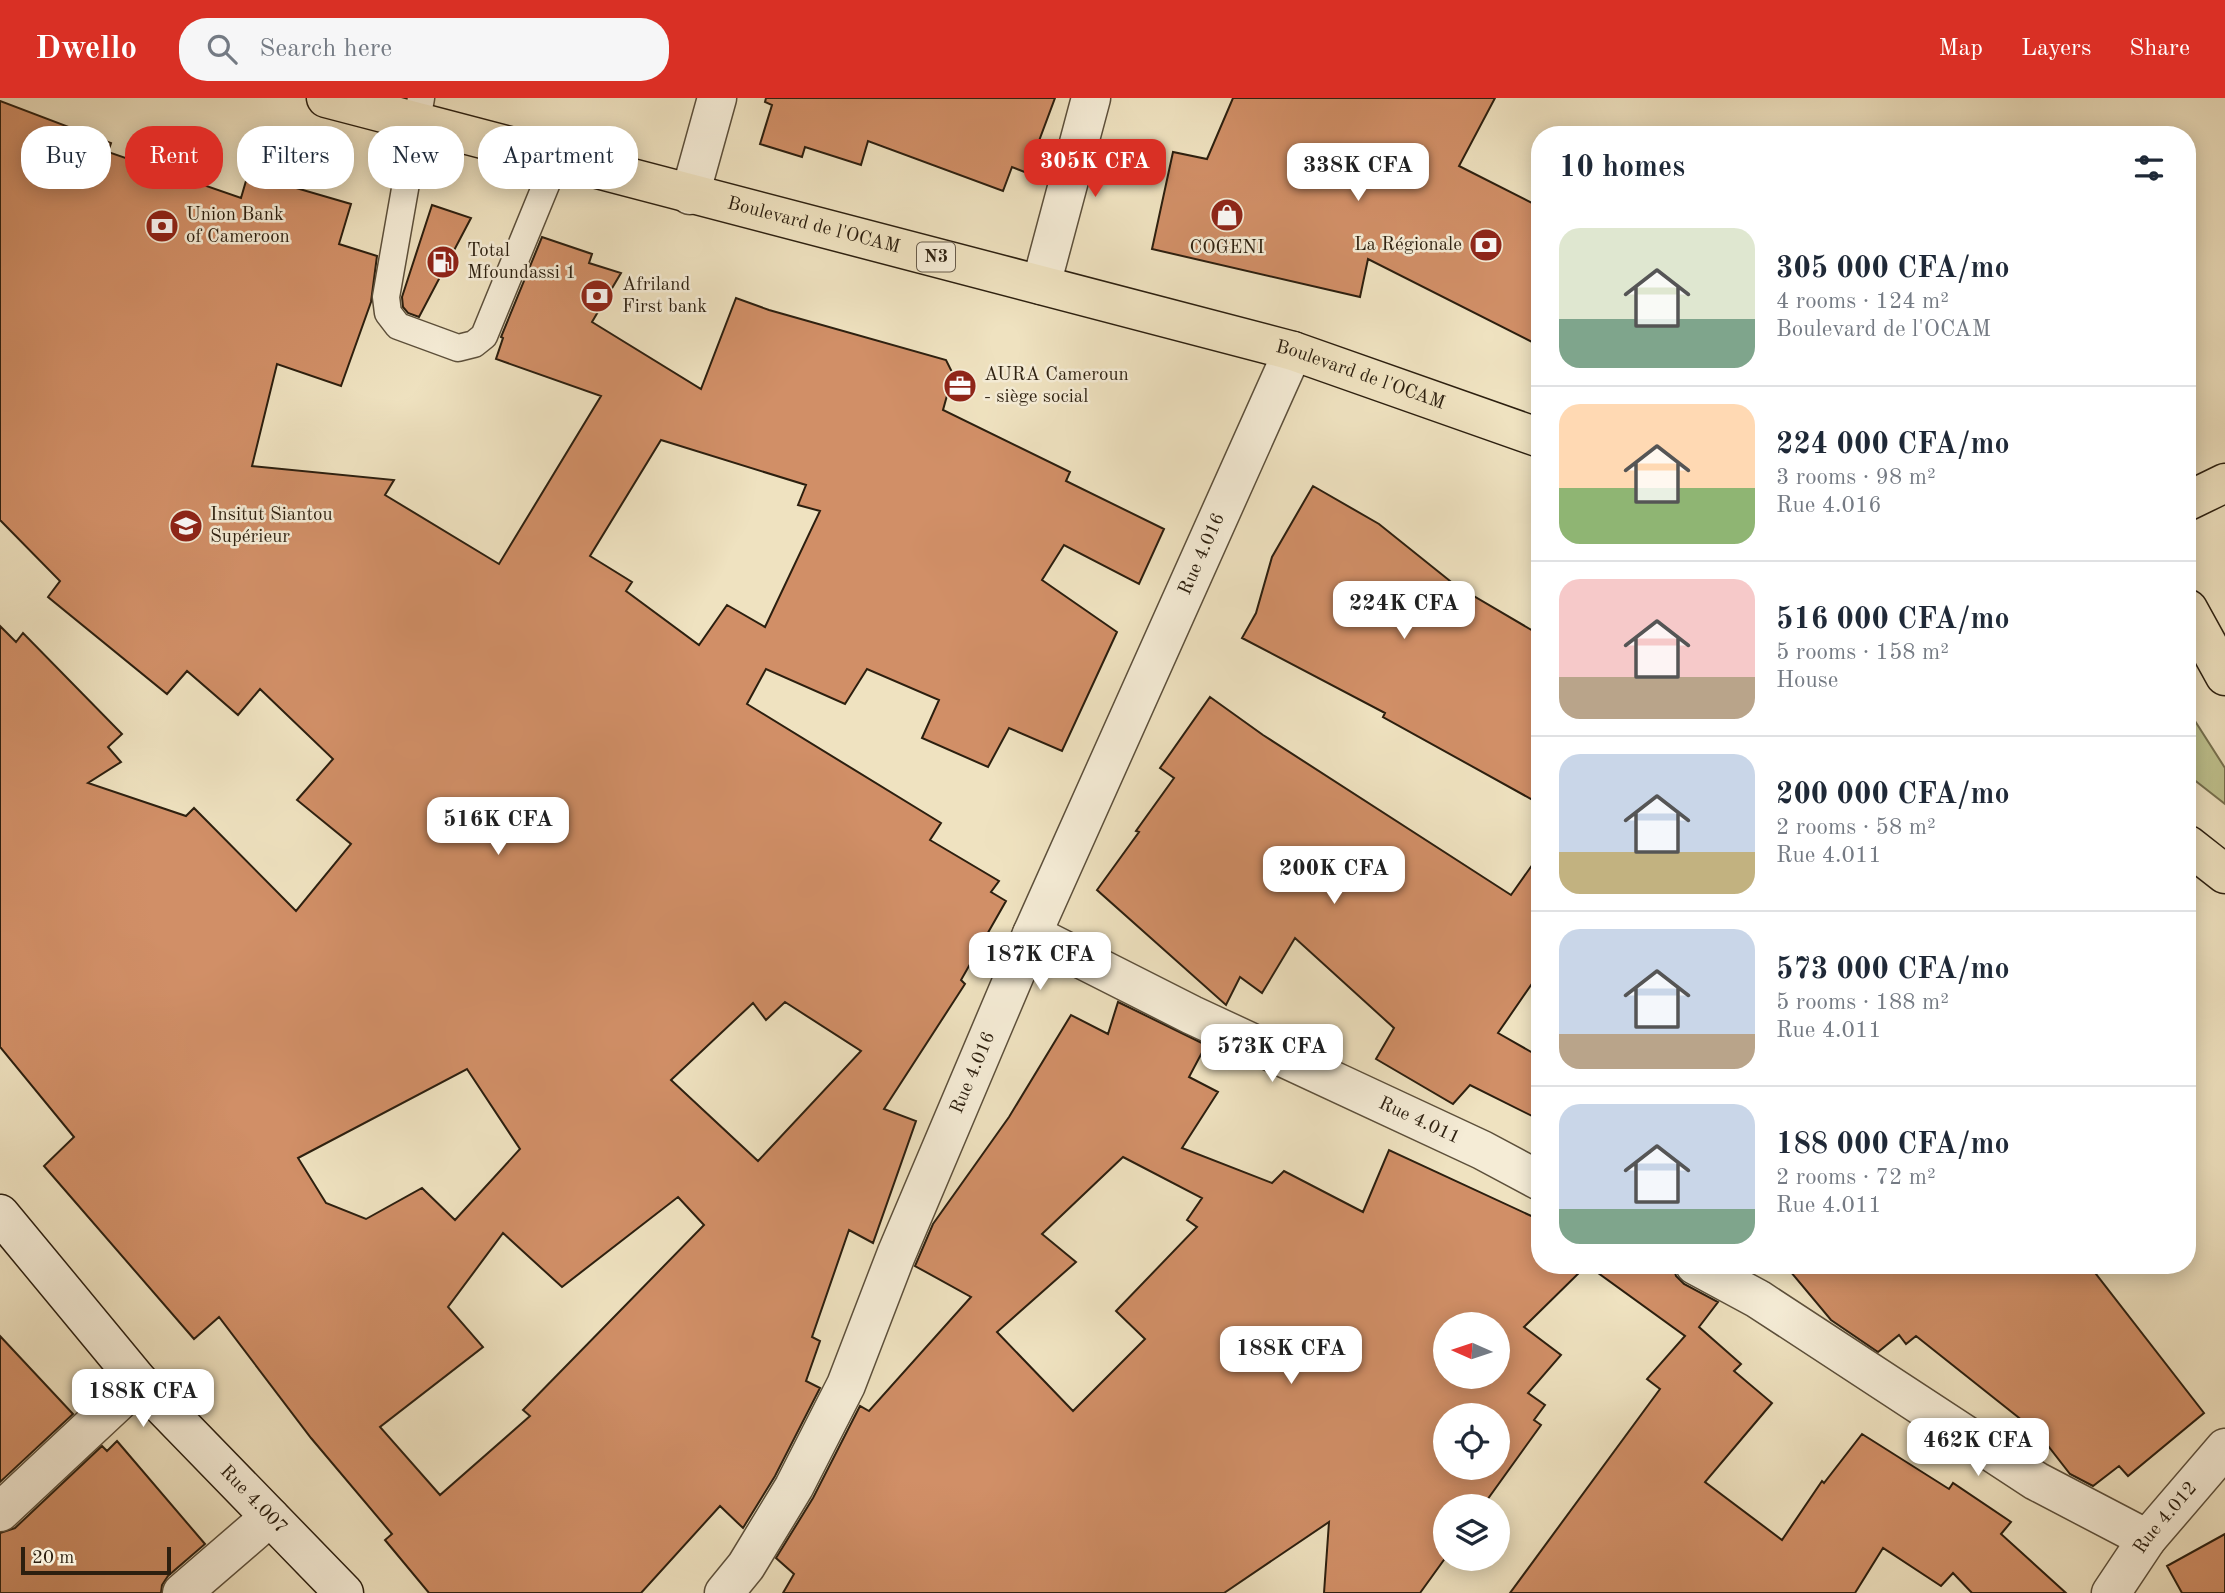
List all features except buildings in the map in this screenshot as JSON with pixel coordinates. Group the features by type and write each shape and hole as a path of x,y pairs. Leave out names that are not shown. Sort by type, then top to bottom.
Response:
{"main road":[{"name":"Boulevard de l'OCAM","path":"326,98 419,110 478,131"},
{"name":"Boulevard de l'OCAM","path":"638,181 1293,351 1531,435"},
{"path":"2196,497 2225,483"},
{"path":"2196,623 2225,676"},
{"path":"2196,851 2225,874"}],"street":[{"path":"690,195 717,98"},
{"path":"1041,285 1091,98"},
{"name":"Rue 4.016","path":"724,1593 746,1566 794,1487 846,1385 896,1255 1032,934 1293,351"},
{"name":"Rue 4.011","path":"1032,934 1192,1015 1482,1150 1531,1176"},
{"name":"Rue 4.007","path":"0,1214 139,1382 344,1593"},
{"path":"1712,1274 1758,1299 2036,1481 2147,1539"},
{"path":"0,1513 139,1382"},
{"name":"Rue 4.012","path":"2111,1593 2147,1539 2225,1448"},
{"path":"182,1593 270,1517"}],"lane":[{"path":"419,110 386,297 388,313 398,326 458,348 474,344 484,336 544,189"}],"green space":[{"path":"2196,723 2225,768 2225,804 2196,781"}],"place":[{"name":"COGENI","path":"1227,215"},
{"name":"Union Bank of Cameroon","path":"162,226"},
{"name":"La Régionale","path":"1486,245"},
{"name":"Total Mfoundassi 1","path":"443,262"},
{"name":"Afriland First bank","path":"597,296"},
{"name":"AURA Cameroun - siège social","path":"960,386"},
{"name":"Insitut Siantou Supérieur","path":"186,526"}]}
